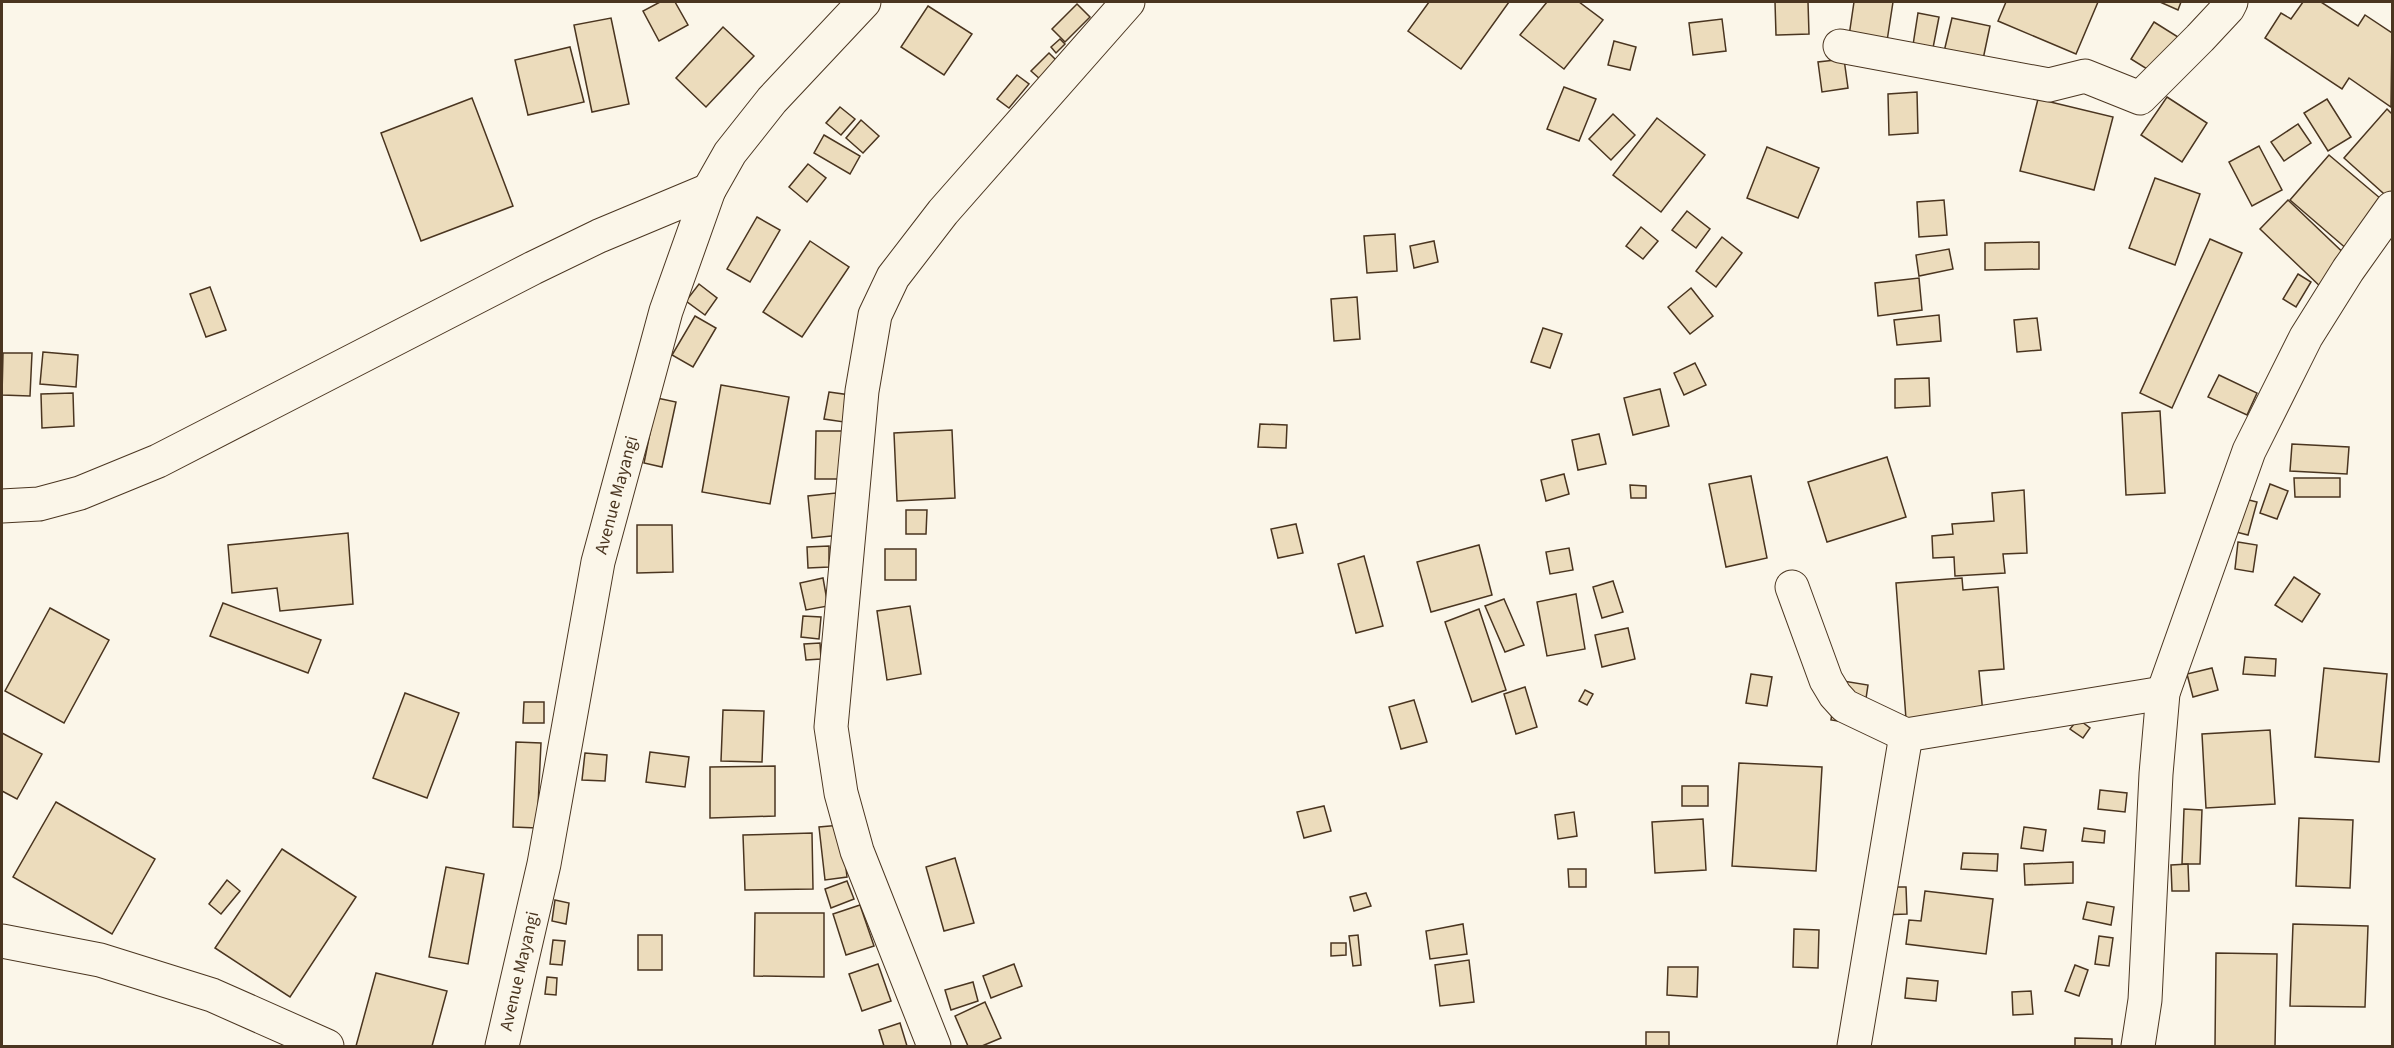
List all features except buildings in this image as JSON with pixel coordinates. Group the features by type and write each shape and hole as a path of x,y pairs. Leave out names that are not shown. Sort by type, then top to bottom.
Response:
{"street":[{"name":"Avenue Mayangi","path":"502,1047 544,864 598,562 666,311 709,190 730,153 772,99 864,2"},
{"path":"934,1047 857,851 841,793 831,727 862,391 875,315 893,277 943,212 1128,2"},
{"path":"1840,46 2049,85 2085,76 2140,98 2200,38 2231,2"},
{"path":"2,506 39,504 80,493 158,460 533,268 599,236 709,190"},
{"path":"2138,1047 2145,1000 2156,774 2163,693 2249,451 2306,337 2348,270 2392,208"},
{"path":"1792,587 1826,680 1834,695 1845,706 1906,735 2163,693"},
{"path":"1854,1047 1906,735"},
{"path":"2,941 100,960 212,995 327,1047"}]}
